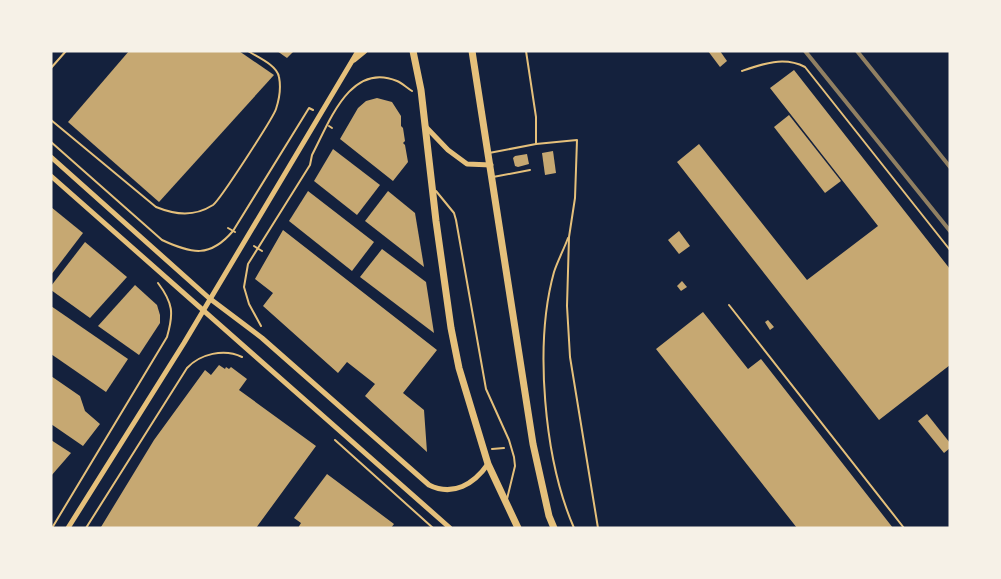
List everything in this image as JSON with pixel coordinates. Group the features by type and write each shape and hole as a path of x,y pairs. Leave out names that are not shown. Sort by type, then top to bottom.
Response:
{"street":[{"path":"68,528 358,51"},
{"path":"353,61 365,51"},
{"path":"413,51 451,328 459,368 488,464 518,528"},
{"path":"472,51 533,444 549,516 554,528"},
{"path":"425,126 448,150 467,164 491,165"},
{"path":"51,157 209,298 262,338 429,485 443,489 460,488 475,480 488,464"},
{"path":"51,176 450,528"}],"lane":[{"path":"51,69 66,51"},
{"path":"51,120 156,207 175,214 196,213 214,204 276,111 279,76 275,69 248,51"},
{"path":"526,51 536,117 536,144"},
{"path":"742,71 778,62 794,62 805,67 950,250"},
{"path":"489,153 536,144 577,140 576,198 569,237 567,306 570,357 598,528"},
{"path":"493,177 530,170"},
{"path":"432,187 454,213 486,389 509,440 514,457 515,466 507,502"},
{"path":"569,237 552,280 544,349 547,411 555,466 574,528"},
{"path":"729,306 904,528"}],"path":[{"path":"261,326 249,304 244,287 248,264 310,165 312,155 329,120 350,88 361,81 375,77 390,78 412,91"},
{"path":"51,142 162,240 182,249 198,252 223,243 234,232 309,108 311,109"},
{"path":"228,228 234,232"},
{"path":"254,246 262,251"},
{"path":"52,528 167,337 172,310 167,295 155,279"},
{"path":"86,528 183,373 193,361 218,353 238,354 246,359"},
{"path":"488,444 493,456"},
{"path":"492,449 506,448"},
{"path":"396,495 433,528"}],"building":[{"path":"129,51 239,51 274,75 159,202 68,122"},
{"path":"277,51 294,51 287,58"},
{"path":"708,51 720,51 727,61 720,67"},
{"path":"794,70 950,269 950,365 879,420 677,162 699,144 807,280 878,226 770,88"},
{"path":"377,98 392,102 401,116 405,141 403,143 408,162 393,181 340,139 358,108 366,101"},
{"path":"789,115 841,181 825,193 774,127"},
{"path":"333,149 380,185 357,215 314,181"},
{"path":"553,151 556,173 545,175 542,153"},
{"path":"527,154 529,164 515,166 513,158 515,156"},
{"path":"308,191 374,242 352,271 289,221"},
{"path":"388,191 415,213 424,267 365,221"},
{"path":"51,207 83,233 51,275"},
{"path":"283,230 437,350 403,393 424,410 427,452 365,396 375,384 347,362 338,373 263,306 273,293 255,279"},
{"path":"679,231 690,246 679,254 668,240"},
{"path":"85,242 127,277 90,318 51,290 51,286"},
{"path":"382,249 426,282 434,333 360,277"},
{"path":"682,281 687,287 681,291 677,286"},
{"path":"135,285 157,305 160,315 160,323 139,355 98,326"},
{"path":"51,306 128,359 106,392 51,354"},
{"path":"703,312 748,369 761,359 893,528 797,528 656,349"},
{"path":"768,320 774,327 770,330 765,322"},
{"path":"219,365 225,369 231,367 247,379 239,390 316,446 256,528 102,528 154,440 205,370 211,375"},
{"path":"51,376 80,396 85,411 100,424 83,446 51,424"},
{"path":"927,414 950,443 950,448 944,453 918,421"},
{"path":"51,440 71,453 51,476"},
{"path":"327,474 394,524 391,528 298,528 301,523 294,518"}],"railway":[{"path":"805,51 950,231"},
{"path":"857,51 950,167"}]}
